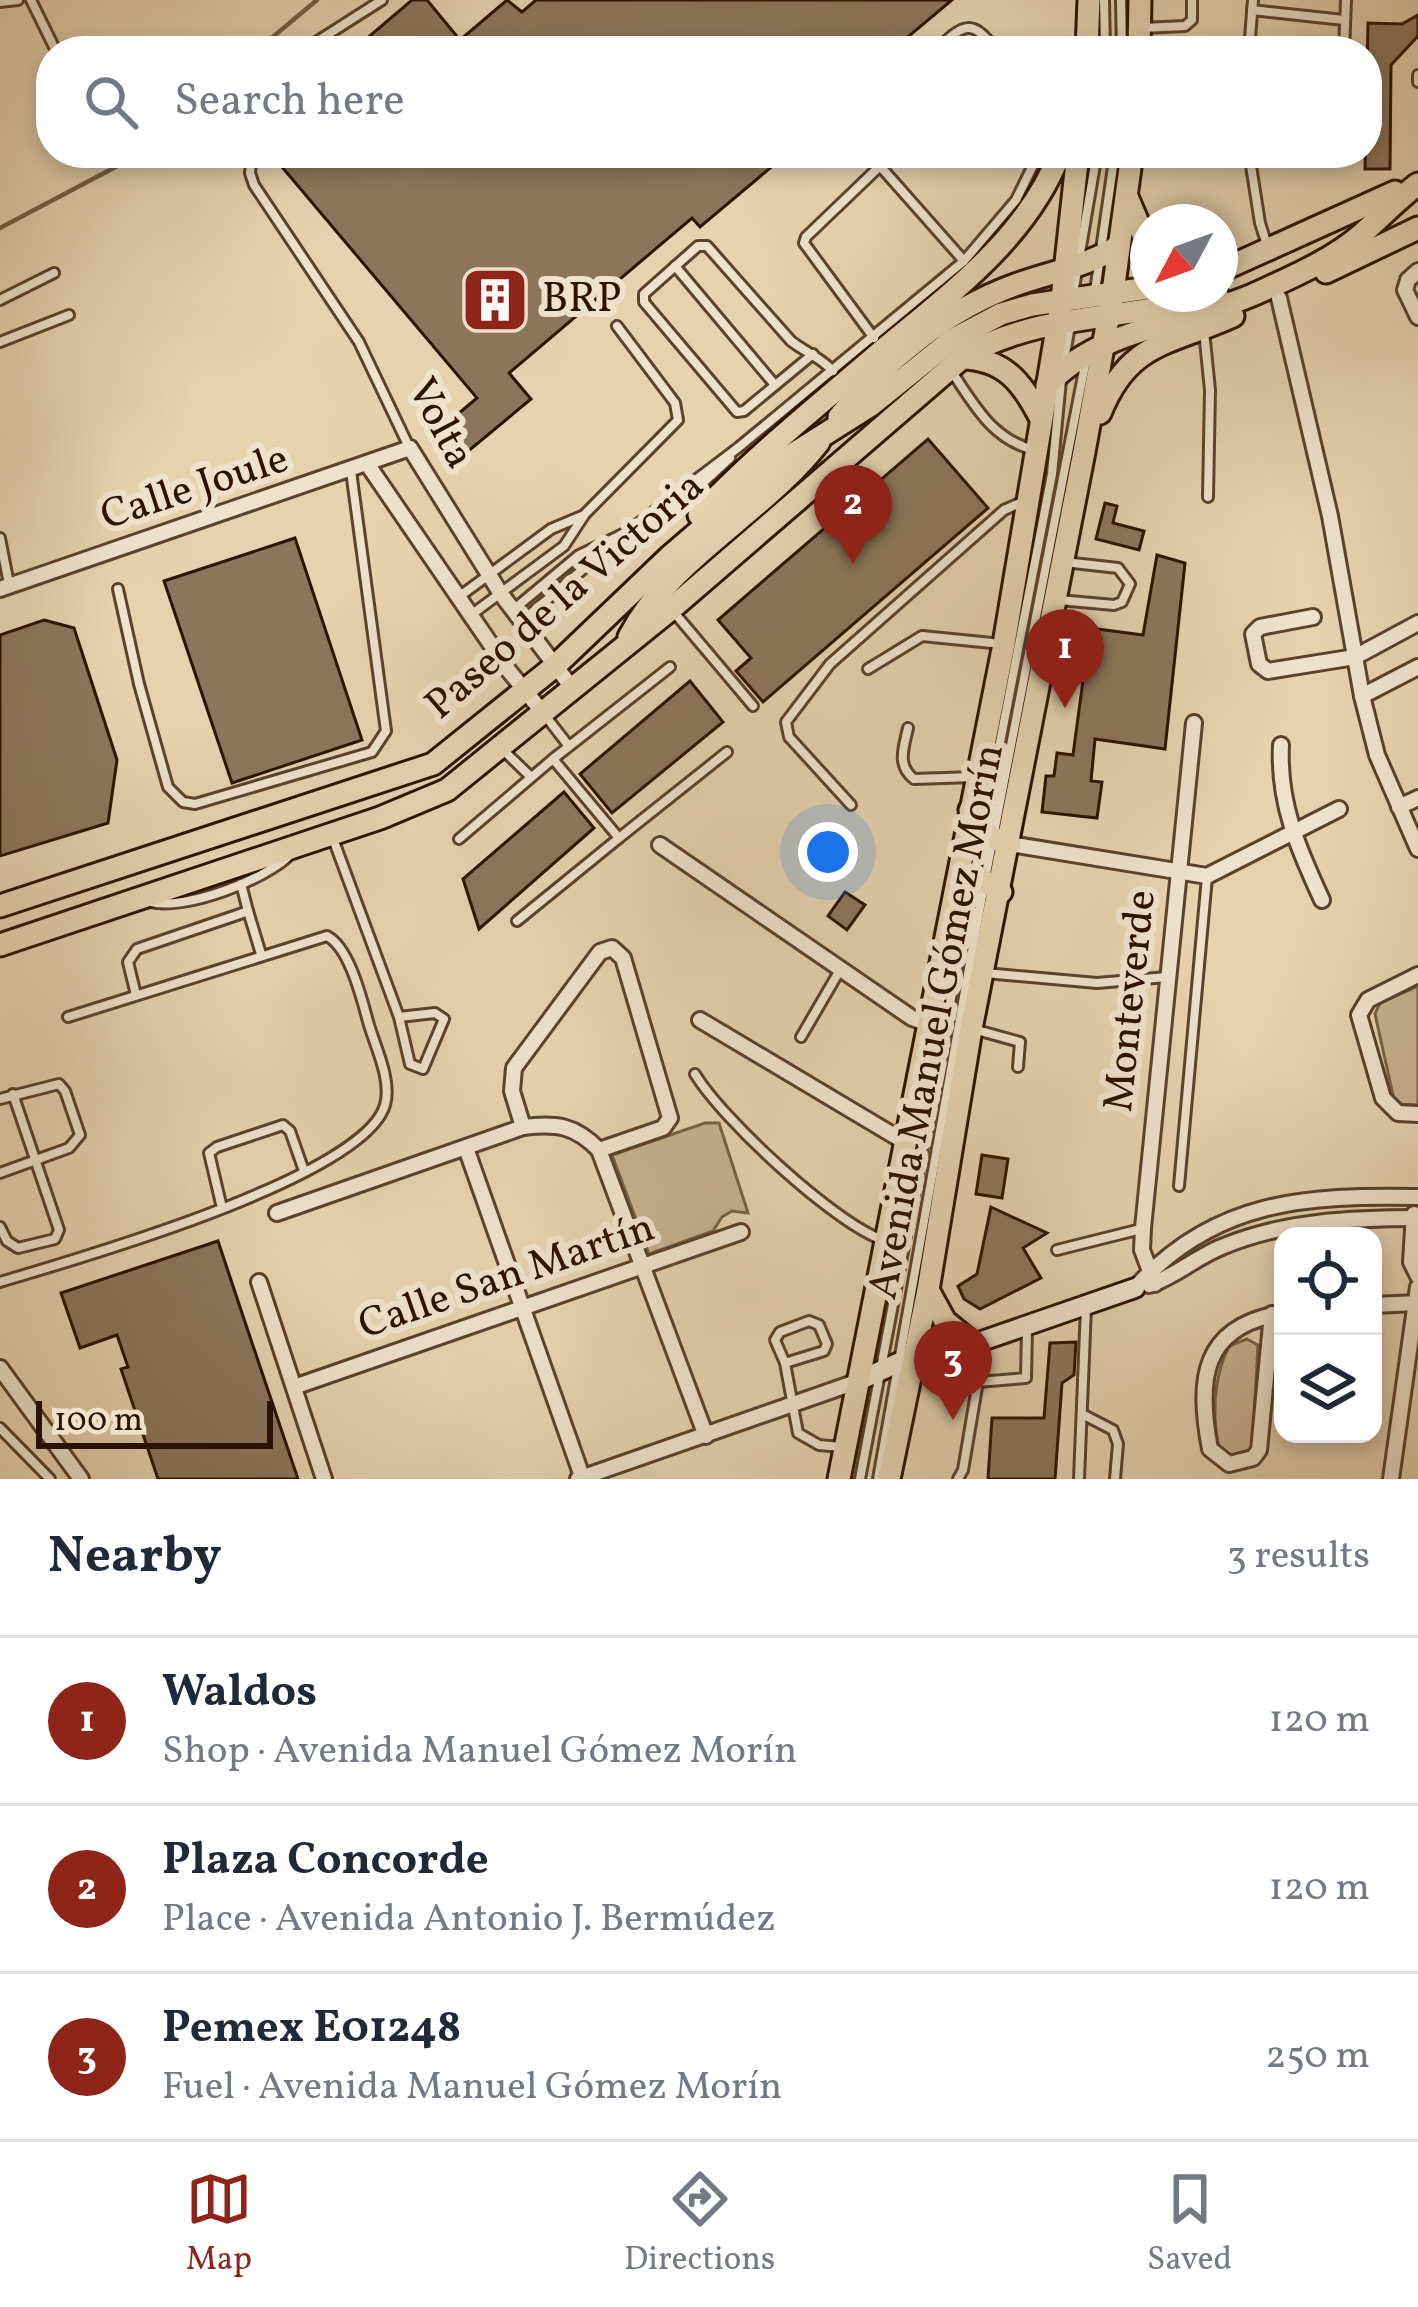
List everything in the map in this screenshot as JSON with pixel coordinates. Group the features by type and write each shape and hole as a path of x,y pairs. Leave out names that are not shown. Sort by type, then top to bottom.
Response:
{"main road":[{"path":"1088,36 1089,0"},
{"path":"669,557 696,518 746,465 996,252 1040,198 1053,168"},
{"name":"Avenida Manuel Gómez Morín","path":"839,1479 928,1024 995,838 1057,600 1084,452 1096,347 1071,269 1077,168"},
{"name":"Avenida Manuel Gómez Morín","path":"889,1479 907,1360 928,1290 983,973 970,810 1004,644 1040,417 1109,252 1130,168"},
{"path":"1238,263 1418,184"},
{"path":"1055,377 1096,347 1206,313 1304,271 1361,235 1418,184"},
{"path":"1126,195 1130,204"},
{"path":"1238,286 1361,235 1417,226"},
{"path":"1084,452 1112,385 1131,360 1279,298 1417,226"},
{"path":"626,643 658,592 797,471 850,403 941,322 1002,290 1109,252"},
{"name":"Paseo de la Victoria","path":"0,906 416,772 448,754 555,666 669,557 794,451 823,437 976,326 1001,314 1084,308 1130,294"},
{"path":"0,945 332,834 448,790 671,609 955,363 1000,337 1084,308 1130,308"},
{"path":"955,363 981,358 1015,376 1040,417"},
{"path":"970,810 995,838"},
{"path":"928,1290 945,1321 979,1342"}],"street":[{"path":"1418,271 1405,290 1418,317"},
{"path":"1279,298 1330,516 1362,696 1377,754 1418,850"},
{"name":"Calle Joule","path":"5,587 410,448"},
{"name":"Volta","path":"410,448 501,594 573,689"},
{"name":"Volta","path":"368,465 524,692 544,714"},
{"path":"1313,617 1260,627 1253,634 1259,664 1268,671 1355,657 1418,623"},
{"path":"1362,696 1418,667"},
{"name":"Monteverde","path":"1153,1277 1142,1250 1143,1228 1194,723"},
{"path":"1281,745 1279,778 1292,832 1322,900"},
{"path":"1399,807 1418,798"},
{"path":"995,838 1207,876 1340,808"},
{"path":"660,845 912,1018 928,1024"},
{"path":"523,1127 512,1091 514,1068 600,952 612,948 622,958 670,1111 663,1128 599,1150"},
{"path":"1418,975 1368,1000 1359,1015 1383,1098 1398,1113 1418,1114"},
{"path":"700,1020 904,1141"},
{"path":"277,1213 523,1127 562,1125 588,1138 599,1150 706,1436"},
{"path":"466,1148 581,1478 795,1405 879,1369 979,1342 1135,1288 1257,1233 1365,1218 1416,1219"},
{"path":"1153,1277 1193,1237 1258,1209 1341,1196 1417,1197 1412,1262 1418,1276"},
{"name":"Calle San Martín","path":"294,1387 741,1232"},
{"path":"259,1282 324,1479"},
{"path":"1382,1304 1418,1298 1412,1384 1391,1479"},
{"path":"1278,1314 1259,1450 1253,1458 1228,1464 1210,1449 1203,1412 1208,1364 1218,1342 1239,1327 1278,1314"},
{"path":"0,1368 81,1479"}],"lane":[{"path":"0,2 18,0"},
{"path":"31,0 49,36"},
{"path":"326,36 382,0"},
{"path":"1104,0 1105,36"},
{"path":"1135,16 1186,26 1192,20 1192,0"},
{"path":"1344,36 1346,0"},
{"path":"1250,36 1253,5 1344,20"},
{"path":"952,36 969,27 986,36"},
{"name":"Volta","path":"250,168 254,185 358,342 410,448"},
{"path":"874,338 804,243 878,168"},
{"path":"882,168 964,261"},
{"path":"517,616 588,565 644,537 739,447 964,261 1016,200 1032,168"},
{"path":"1071,269 1094,168"},
{"path":"1109,252 1114,168"},
{"path":"1251,168 1269,249"},
{"path":"813,354 740,412 644,302 644,294 698,246 707,246 791,340 813,354 833,371"},
{"path":"674,266 775,385"},
{"path":"0,300 53,273"},
{"path":"0,343 69,315"},
{"path":"471,615 564,546 585,514 678,420 675,403 617,326"},
{"path":"1204,329 1210,390 1208,497"},
{"path":"860,1479 979,883 995,838 1096,347"},
{"path":"955,363 997,434 1035,451"},
{"path":"995,838 1052,474 1055,377"},
{"path":"118,589 169,787 184,802 195,804 372,752 386,731 351,471"},
{"path":"850,805 789,737 786,722 830,664 1004,510 1029,500"},
{"path":"458,597 551,529 585,514"},
{"path":"0,538 5,587"},
{"path":"1057,600 1114,604 1122,602 1130,584 1118,568 1064,562"},
{"path":"671,609 753,706"},
{"path":"868,669 922,636 1004,644"},
{"path":"459,839 568,745 670,667"},
{"path":"544,714 568,745"},
{"path":"908,728 902,763 914,779 976,777"},
{"path":"502,749 531,777"},
{"path":"517,920 727,752"},
{"path":"553,759 619,838"},
{"path":"332,834 399,1017 410,1064 423,1069 444,1019 435,1013 399,1017"},
{"path":"138,898 164,906 241,884 285,861 300,844"},
{"path":"1179,1186 1207,876"},
{"path":"878,1479 907,1360 979,883"},
{"path":"241,884 261,954"},
{"path":"136,995 128,962 137,949 248,911"},
{"path":"0,1282 180,1226 222,1208 304,1171 369,1130 384,1109 387,1090 365,1010 338,943 321,937 68,1017"},
{"path":"801,1037 841,969"},
{"path":"983,973 1097,983 1167,977"},
{"path":"971,1029 1020,1042 1018,1067"},
{"path":"694,1074 743,1133 854,1225 885,1240"},
{"path":"0,1099 52,1083 65,1090 80,1136 69,1148 0,1173"},
{"path":"0,1227 7,1241 18,1248 58,1236 59,1224 13,1094"},
{"path":"222,1208 208,1161 217,1147 283,1125 290,1131 304,1171"},
{"path":"1058,1250 1143,1228"},
{"path":"1080,1479 1086,1305"},
{"path":"785,1363 824,1351 827,1344 819,1325 809,1321 778,1334 775,1340 785,1363 798,1433 805,1440 846,1448"},
{"path":"977,1382 1026,1378 1026,1326"},
{"path":"958,1479 977,1382 979,1342"},
{"path":"0,1398 17,1389"},
{"path":"1082,1414 1112,1430 1118,1444 1115,1479"},
{"path":"0,1428 50,1479"}],"shaded area":[{"path":"1418,986 1418,1105 1395,1104 1375,1014 1380,1003"},
{"path":"705,1123 719,1123 748,1213 732,1211 713,1231 649,1254 612,1155"},
{"path":"1247,1339 1258,1345 1252,1451 1231,1461 1221,1455 1218,1442 1217,1386 1229,1346"}],"building":[{"path":"412,0 427,0 457,36 370,36"},
{"path":"507,0 522,12 536,0 952,0 909,36 465,36"},
{"path":"1418,15 1418,36 1391,65 1390,169 1365,169 1382,168 1382,36 1368,36 1368,23 1402,24"},
{"name":"BRP","path":"283,168 770,168 700,227 692,218 509,373 531,399 454,463 432,436 477,398"},
{"path":"928,439 988,508 763,702 736,671 751,658 718,620"},
{"path":"1105,503 1117,506 1113,523 1144,531 1139,550 1096,539"},
{"path":"295,538 362,740 232,783 164,581"},
{"path":"1157,555 1185,563 1165,749 1095,739 1091,781 1102,782 1097,818 1042,812 1046,776 1054,776 1057,753 1073,755 1090,628 1143,635"},
{"path":"44,620 74,628 117,760 108,823 0,856 0,635"},
{"path":"690,681 723,722 612,813 580,774"},
{"path":"564,792 594,828 479,929 463,879"},
{"path":"845,892 865,905 847,930 828,916"},
{"path":"982,1155 1008,1159 1002,1198 976,1194"},
{"path":"991,1207 1047,1233 1023,1248 1041,1278 980,1309 964,1299 958,1286 977,1274"},
{"path":"218,1241 298,1479 158,1479 121,1369 128,1367 117,1335 80,1348 61,1293"},
{"path":"1076,1342 1074,1375 1062,1383 1055,1479 988,1479 992,1418 1044,1418 1050,1343"}],"waterway":[{"path":"274,36 317,0"},
{"path":"0,228 114,168"}],"place":[{"name":"BRP","path":"495,300"},
{"name":"Plaza Concorde","path":"853,564"},
{"name":"Waldos","path":"1065,708"},
{"name":"Pemex E01248","path":"953,1420"}]}
